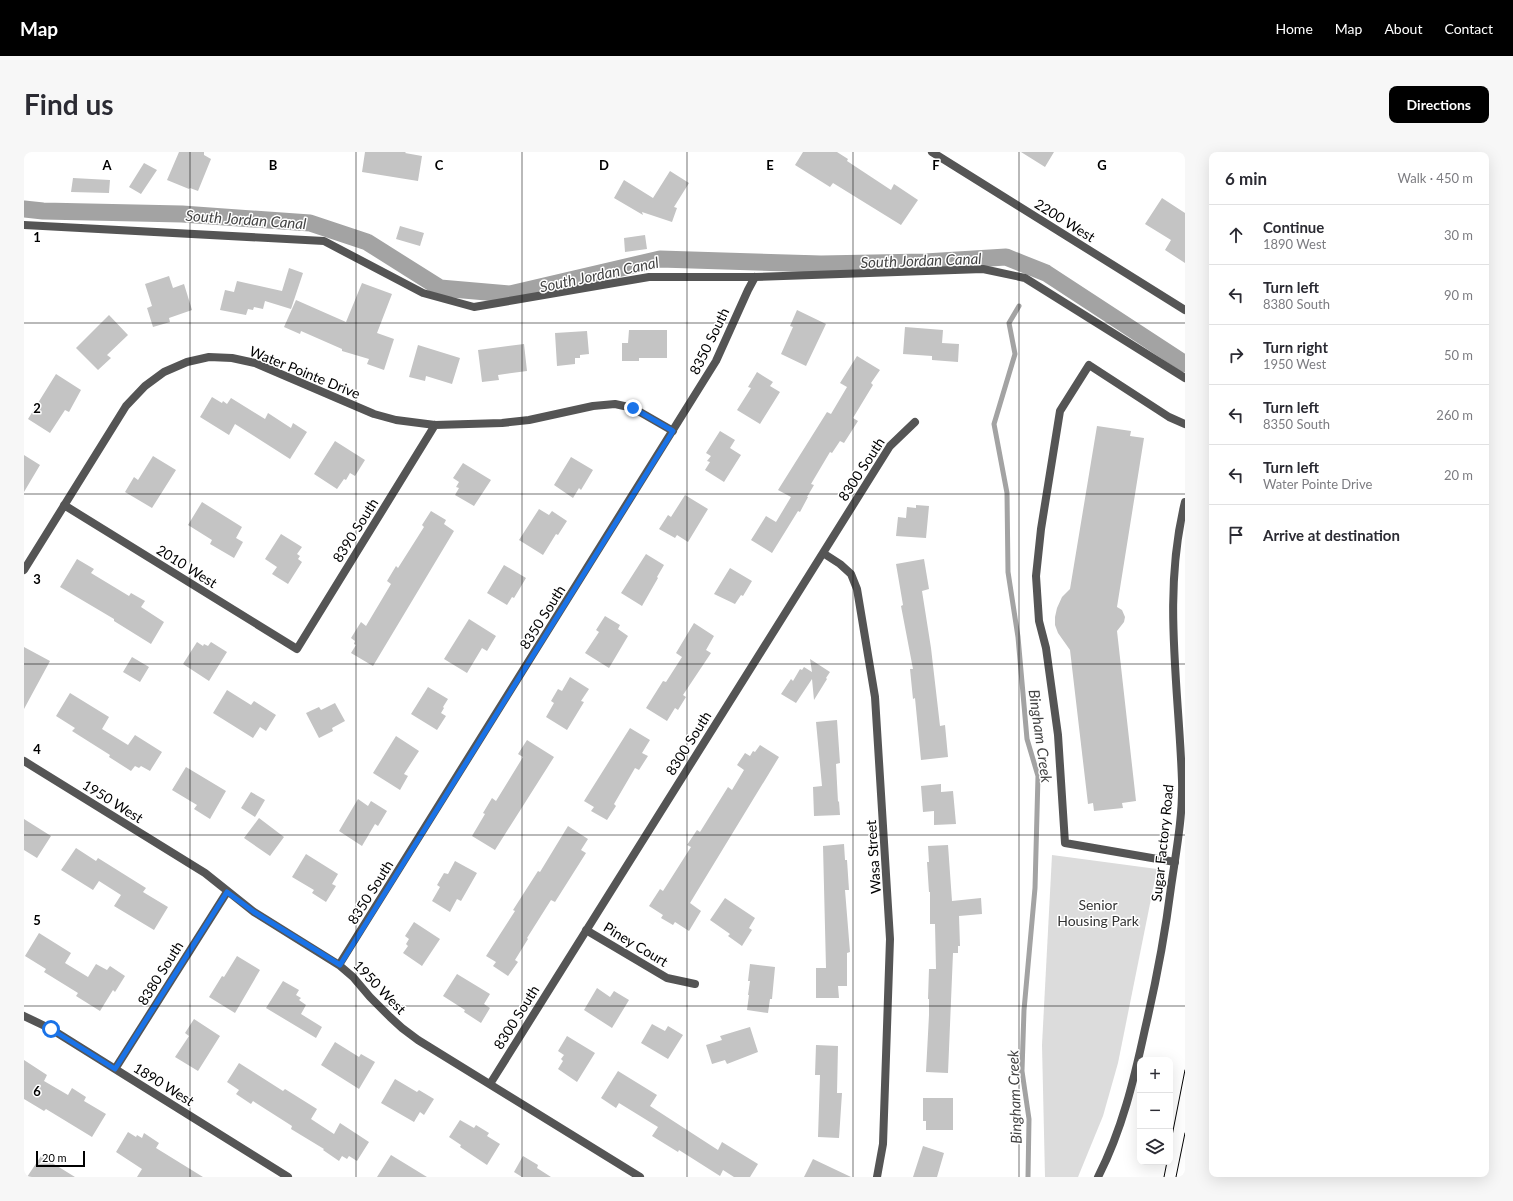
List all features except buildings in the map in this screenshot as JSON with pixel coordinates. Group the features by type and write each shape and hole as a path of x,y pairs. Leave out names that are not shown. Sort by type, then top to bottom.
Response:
{"street":[{"name":"2200 West","path":"932,152 1185,310"},
{"path":"24,225 324,241 423,293 474,307 649,277 756,277 982,269 1025,278 1185,378"},
{"name":"8350 South","path":"340,965 716,361 738,312 756,277"},
{"name":"Water Pointe Drive","path":"24,570 126,406 144,386 164,372 187,362 209,357 232,358 255,363 374,414 396,420 435,425 502,423 593,406 615,404 633,408 673,431"},
{"path":"1175,862 1064,843 1058,735 1046,648 1039,622 1036,576 1041,529 1060,411 1089,365 1170,417 1185,424"},
{"name":"8300 South","path":"490,1084 890,446 915,422"},
{"name":"8390 South","path":"297,649 435,425"},
{"name":"Sugar Factory Road","path":"1098,1177 1112,1149 1128,1102 1158,968 1175,862 1182,782 1172,610 1176,554 1185,502"},
{"name":"2010 West","path":"64,505 297,649"},
{"name":"Wasa Street","path":"823,553 840,564 851,574 857,589 875,697 890,939 883,1144 877,1177"},
{"name":"1950 West","path":"24,761 205,873 254,912 340,965 402,1028 418,1040 640,1177"},
{"name":"8380 South","path":"115,1069 227,892"},
{"name":"Piney Court","path":"586,930 667,978 695,984"},
{"name":"1890 West","path":"24,1016 51,1029 288,1177"}],"green space":[{"name":"Senior Housing Park","path":"1052,855 1157,869 1118,1063 1103,1116 1078,1177 1045,1177 1042,1045"}],"waterway":[{"name":"South Jordan Canal","path":"24,209 43,211 182,214 310,223 367,242 440,288 510,294 660,259 821,264 925,262 1006,257 1046,273 1185,364"},
{"name":"Bingham Creek","path":"1019,306 1009,323 1015,354 994,424 1007,493 1008,572 1018,637 1027,739 1038,776 1035,888 1024,1010 1022,1071 1029,1119 1028,1177"}],"tram line":[{"path":"1173,1131 1185,1070"},
{"path":"1176,1177 1185,1133"},
{"path":"1164,1177 1166,1165"}],"route":[{"path":"51,1029 115,1069 227,892 254,912 340,965 673,431 633,408"}]}
